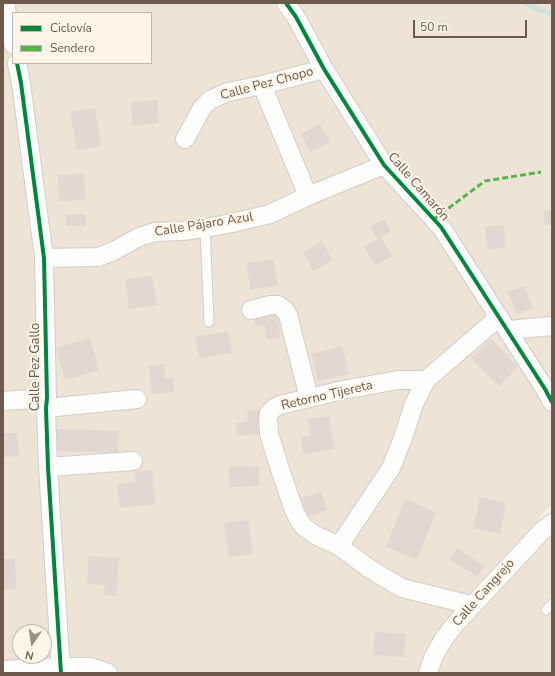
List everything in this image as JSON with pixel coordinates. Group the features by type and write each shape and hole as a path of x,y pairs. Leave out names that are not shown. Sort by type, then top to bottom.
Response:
{"street":[{"path":"5,3 12,39"},
{"name":"Calle Camarón","path":"286,3 296,17 324,69 384,165 441,227 552,402"},
{"name":"Calle Pez Gallo","path":"17,64 44,258 48,467 61,670"},
{"name":"Calle Pez Chopo","path":"185,139 202,108 210,100 228,92 262,86 324,69"},
{"path":"262,86 308,196"},
{"name":"Calle Pájaro Azul","path":"44,258 98,257 114,251 139,237 155,232 205,228 270,214 308,196 384,165"},
{"path":"251,310 270,305 278,306 285,310 310,398"},
{"path":"339,546 392,468 404,438 414,404 426,380 503,324 552,326"},
{"name":"Retorno Tijereta","path":"426,380 398,380 343,390 280,405 269,413 269,434 294,510 304,527 315,535 339,546 370,569 402,588 471,605"},
{"path":"3,401 47,403 138,399"},
{"path":"48,467 133,461"},
{"name":"Calle Cangrejo","path":"428,673 433,658 443,640 471,605 543,530 552,523"},
{"path":"3,670 61,670 91,667 108,673"}],"lane":[{"path":"205,228 209,322"}],"shaded area":[{"path":"3,3 552,3 552,506 549,506 538,519 552,534 552,673 3,673"}],"building":[{"path":"157,100 159,123 133,126 131,102"},
{"path":"95,108 101,146 77,150 70,112"},
{"path":"320,124 330,142 310,152 301,134"},
{"path":"84,174 85,200 59,201 58,175"},
{"path":"552,210 552,224 545,225 543,212"},
{"path":"85,214 86,226 66,226 66,215"},
{"path":"384,219 391,231 381,237 392,256 375,266 364,247 377,239 370,227"},
{"path":"503,225 506,247 488,250 485,227"},
{"path":"322,241 332,260 313,271 303,252"},
{"path":"273,259 278,285 251,290 246,263"},
{"path":"152,276 157,305 129,309 125,279"},
{"path":"524,286 533,308 517,314 508,292"},
{"path":"278,314 280,339 266,339 265,325 254,326 254,315"},
{"path":"228,331 232,353 199,358 195,337"},
{"path":"90,338 99,370 65,380 56,348"},
{"path":"491,339 518,367 499,386 471,358"},
{"path":"342,346 349,374 318,381 311,354"},
{"path":"164,364 165,379 173,378 174,392 152,394 149,366"},
{"path":"260,410 261,434 237,436 236,423 248,422 247,411"},
{"path":"329,416 334,449 303,454 301,437 310,436 308,419"},
{"path":"57,429 119,431 118,453 56,451"},
{"path":"3,433 17,433 19,456 3,457"},
{"path":"259,466 259,486 229,487 229,467"},
{"path":"152,470 155,504 120,508 117,484 136,482 135,472"},
{"path":"321,492 327,510 307,517 302,498"},
{"path":"480,497 506,503 500,534 474,528"},
{"path":"405,499 436,512 417,559 386,547"},
{"path":"248,520 253,554 229,557 224,523"},
{"path":"457,548 485,566 478,577 449,559"},
{"path":"89,556 119,558 116,596 104,595 105,585 87,583"},
{"path":"3,559 15,559 16,589 3,589"},
{"path":"375,632 406,634 404,657 373,655"}],"waterway":[{"path":"526,3 534,8 552,14"}],"marked path":[{"path":"434,219 485,181 541,172"}],"cycle path":[{"path":"286,3 296,17 324,69 384,165 441,227 552,402"},
{"path":"17,64 44,258 48,467 61,673"}]}
